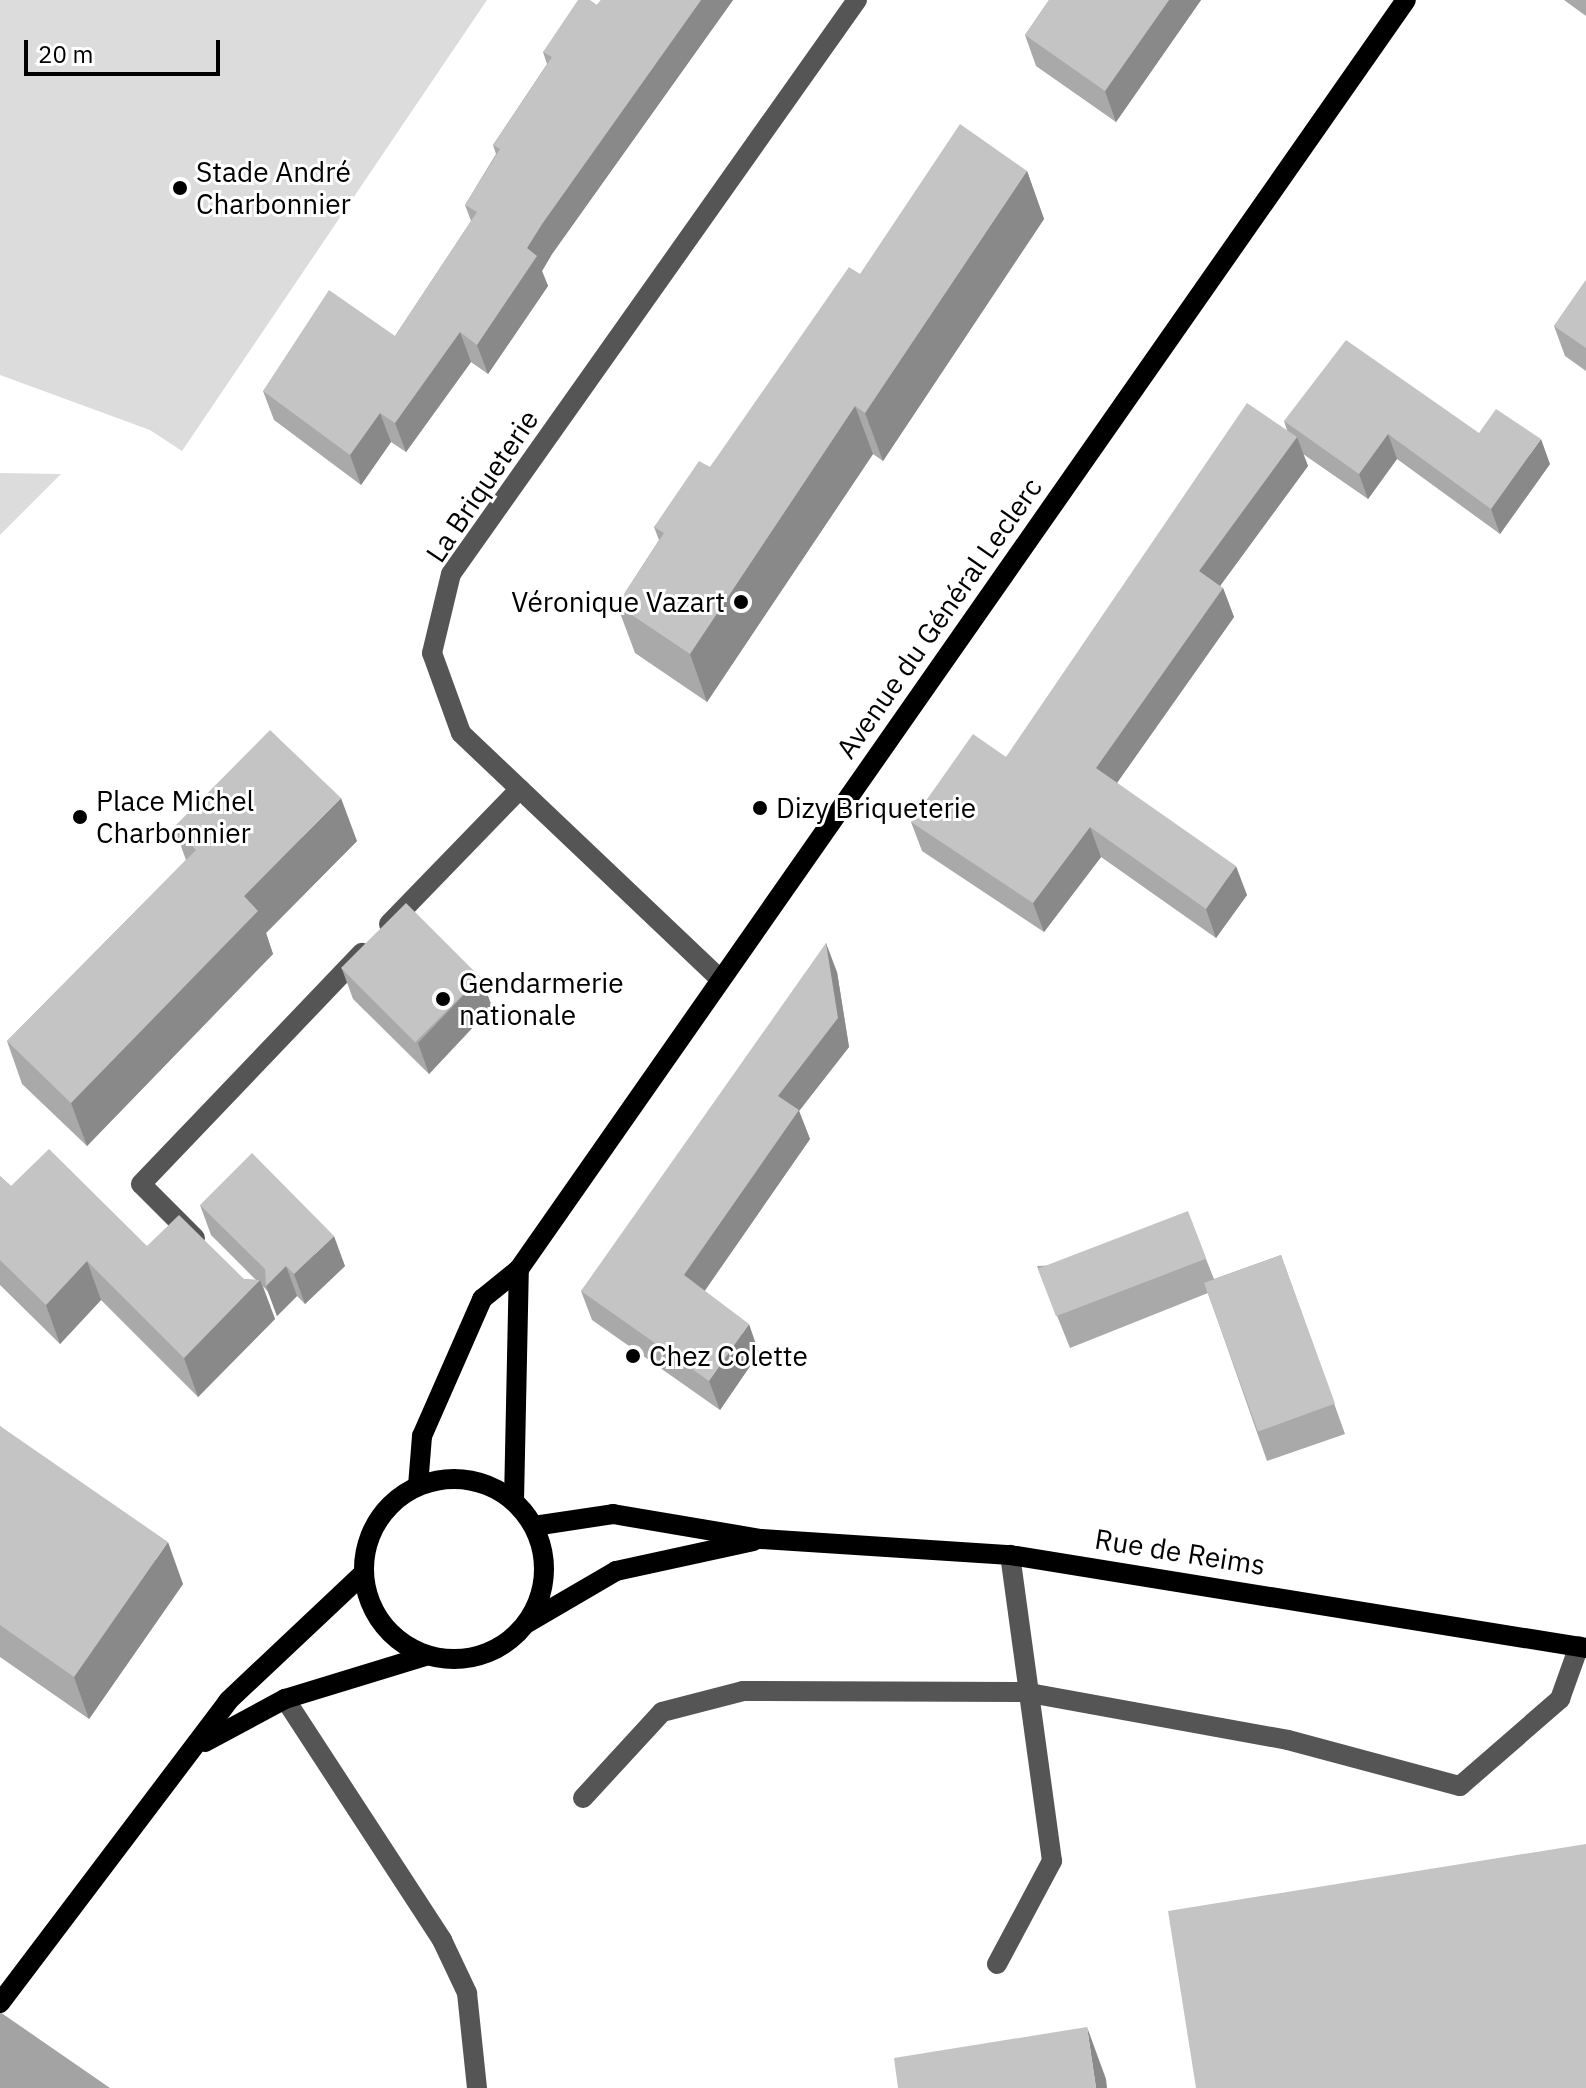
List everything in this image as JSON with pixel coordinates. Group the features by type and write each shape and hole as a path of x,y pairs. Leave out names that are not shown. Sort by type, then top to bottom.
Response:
{"main road":[{"name":"Avenue du Général Leclerc","path":"418,1486 422,1436 453,1354 482,1299 519,1269 1406,0"},
{"path":"514,1501 519,1269"},
{"path":"185,1756 237,1719 285,1699 426,1656 463,1660 500,1648 527,1623 544,1570 534,1526 514,1501 485,1483 451,1478 418,1486 387,1507 368,1537 363,1574 372,1609 394,1638 426,1656"},
{"name":"Rue de Reims","path":"534,1526 613,1514 761,1539 1010,1555 1583,1647"},
{"name":"Rue de Reims","path":"527,1623 616,1571 761,1539"},
{"path":"0,2003 228,1701 363,1574"}],"street":[{"name":"La Briqueterie","path":"720,979 461,733 432,653 451,574 857,0"},
{"path":"214,1257 141,1184 520,789"},
{"path":"997,1964 1052,1861 1024,1692 1010,1555"},
{"path":"583,1798 662,1712 743,1691 1024,1692 1288,1740 1460,1786 1560,1699 1583,1647"},
{"path":"285,1699 442,1940 467,1993 477,2088"}],"shaded area":[{"name":"Stade André Charbonnier","path":"0,0 487,0 182,451 150,430 0,375"},
{"path":"0,473 61,474 0,535"},
{"path":"0,2012 110,2088 0,2088"}],"building":[{"path":"578,0 590,0 597,5 601,0 701,0 542,224 527,248 537,256 477,345 460,332 395,423 380,413 350,455 263,391 329,290 395,336 477,212 465,205 500,149 493,145 552,57 543,52"},
{"path":"1049,0 1169,0 1105,91 1025,35"},
{"path":"960,124 1027,171 865,413 855,406 690,654 617,605 664,533 654,527 699,461 710,467 849,267 860,274"},
{"path":"1586,280 1586,348 1554,326"},
{"path":"1346,340 1479,433 1496,409 1541,439 1491,509 1388,434 1359,474 1284,421"},
{"path":"1247,403 1297,437 1199,571 1223,588 1096,768 1236,866 1206,909 1090,827 1033,903 911,822 973,734 1006,757"},
{"path":"270,730 341,798 244,896 258,911 71,1103 7,1041 196,850 174,827"},
{"path":"406,903 480,977 415,1042 341,968"},
{"path":"826,943 838,1018 778,1096 799,1110 684,1275 749,1324 709,1381 581,1291"},
{"path":"49,1149 147,1246 179,1215 244,1279 260,1280 184,1358 87,1261 46,1305 0,1260 0,1176 11,1186"},
{"path":"252,1153 334,1236 294,1274 286,1266 266,1286 265,1269 200,1205"},
{"path":"1188,1211 1206,1259 1056,1316 1038,1269"},
{"path":"1281,1255 1335,1403 1258,1432 1204,1283"},
{"path":"0,1426 168,1542 74,1677 0,1625"},
{"path":"1586,1844 1586,2088 1196,2088 1168,1911"},
{"path":"1087,2027 1096,2088 898,2088 894,2058"}],"place":[{"name":"Stade André Charbonnier","path":"180,188"},
{"name":"Véronique Vazart","path":"741,602"},
{"name":"Dizy Briqueterie","path":"760,808"},
{"name":"Place Michel Charbonnier","path":"80,817"},
{"name":"Gendarmerie nationale","path":"443,999"},
{"name":"Chez Colette","path":"633,1356"}]}
